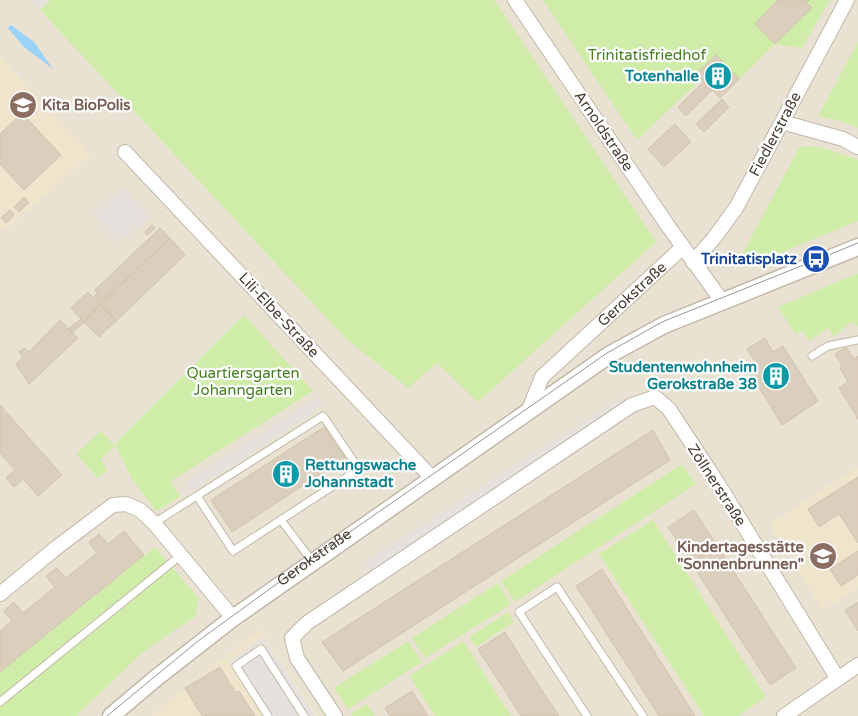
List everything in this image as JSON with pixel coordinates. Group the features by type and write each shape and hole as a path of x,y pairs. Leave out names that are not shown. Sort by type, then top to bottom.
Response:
{"street":[{"name":"Arnoldstraße","path":"516,0 693,262"},
{"name":"Fiedlerstraße","path":"693,262 736,208 847,0"},
{"path":"782,122 843,139 858,148"},
{"name":"Lili-Elbe-Straße","path":"125,152 433,479"},
{"name":"Gerokstraße","path":"111,716 233,618 312,561 630,342 664,325 858,246"},
{"name":"Gerokstraße","path":"528,412 542,377 683,247"},
{"path":"693,262 722,301"},
{"name":"Zöllnerstraße","path":"335,716 297,658 292,638 307,623 624,410 632,405 655,397 669,409 717,482 838,679"},
{"path":"0,594 113,505 126,504 140,510 154,523 233,618"},
{"path":"784,716 858,665"}],"lane":[{"path":"812,356 828,346 858,340"},
{"path":"154,523 323,416 359,469 233,551 197,496"},
{"path":"281,520 312,561"},
{"path":"0,702 180,555"},
{"path":"587,716 519,612 557,587 643,716"},
{"path":"268,716 236,666 261,649 304,716"}],"shaded area":[{"path":"0,0 858,0 858,716 0,716"},
{"path":"30,0 50,0 40,10"},
{"name":"Kita BioPolis","path":"0,56 92,155 5,231 0,226"},
{"path":"122,188 150,218 118,242 93,215"},
{"path":"317,397 323,406 191,492 184,483"},
{"path":"620,398 627,408 372,573 365,562"},
{"name":"Kindertagesstätte \"Sonnenbrunnen\"","path":"858,466 858,588 823,611 769,524"},
{"path":"260,628 318,716 150,716"},
{"path":"264,637 315,716 263,716 229,661"}],"green space":[{"path":"50,0 494,0 656,242 478,402 437,363 408,388 345,338 40,10"},
{"name":"Trinitatisfriedhof","path":"543,0 830,0 802,48 775,44 720,98 701,79 637,140"},
{"path":"858,42 858,128 840,121 818,116"},
{"path":"800,146 821,147 858,160 858,221 745,267 741,265 740,258"},
{"path":"858,273 858,327 853,321 834,336 828,328 809,341 802,331 796,335 778,307"},
{"name":"Quartiersgarten Johanngarten","path":"244,315 313,391 171,481 180,497 156,511 132,479 115,444"},
{"path":"101,431 115,446 101,459 107,470 98,478 76,454"},
{"path":"682,464 696,484 515,602 501,581"},
{"path":"653,520 766,697 738,716 704,716 599,554"},
{"path":"155,547 198,598 196,616 143,652 76,716 0,716 0,672"},
{"path":"498,583 511,604 425,658 412,638"},
{"path":"508,612 514,622 476,647 469,637"},
{"path":"408,641 422,662 348,709 334,688"},
{"path":"463,641 511,716 435,716 409,676"},
{"path":"367,704 375,716 352,716 351,714"}],"water":[{"path":"11,25 34,42 53,69 24,47 8,28"}],"building":[{"path":"778,0 809,0 807,3 812,8 775,44 755,24"},
{"name":"Totenhalle","path":"716,55 739,79 720,98 696,74"},
{"path":"704,81 712,90 686,116 678,107"},
{"path":"722,99 729,107 704,132 696,124"},
{"path":"22,113 61,155 24,190 0,164 0,134"},
{"path":"675,124 691,142 664,167 648,149"},
{"path":"24,197 29,203 24,207 19,202"},
{"path":"18,203 23,208 19,212 14,207"},
{"path":"10,210 14,215 6,223 1,218"},
{"path":"152,225 155,228 147,235 145,232"},
{"path":"160,228 170,238 100,304 84,322 71,308 88,292 93,297 97,293 95,290"},
{"path":"170,238 185,255 116,321 100,304"},
{"path":"100,304 116,321 99,337 84,322"},
{"path":"81,319 84,322 72,333 68,329"},
{"path":"60,320 78,338 29,384 16,364 23,357 19,352 24,348 29,352"},
{"name":"Studentenwohnheim Gerokstraße 38","path":"765,338 773,352 783,346 806,382 806,385 818,401 782,425 771,404 747,369 756,363 747,349"},
{"path":"846,347 854,359 857,356 858,358 858,419 839,388 848,382 835,354"},
{"path":"0,405 62,475 38,496 23,479 14,487 6,478 15,470 0,453"},
{"name":"Rettungswache Johannstadt","path":"324,427 345,458 232,532 211,500"},
{"path":"653,430 670,460 343,671 322,642"},
{"path":"858,477 858,543 839,514 819,527 808,509"},
{"path":"694,510 796,668 770,685 668,527"},
{"path":"124,531 144,555 0,672 0,631 12,621 4,611 14,602 23,613 55,587 46,576 57,568 66,578 97,553 89,542 99,534 108,544"},
{"path":"858,551 858,575 841,586 830,569"},
{"path":"602,569 695,716 659,716 576,586"},
{"path":"858,602 858,631 845,610"},
{"path":"505,632 559,716 521,716 478,649"},
{"path":"220,667 236,693 239,691 255,716 202,716 185,688"},
{"path":"412,691 428,716 390,716 385,708"}],"tram line":[{"path":"107,716 198,641 311,559 607,353 662,322 858,243"}],"place":[{"name":"Totenhalle","path":"718,76"},
{"name":"Kita BioPolis","path":"23,105"},
{"name":"Trinitatisplatz","path":"816,259"},
{"name":"Studentenwohnheim Gerokstraße 38","path":"776,376"},
{"name":"Rettungswache Johannstadt","path":"286,474"},
{"name":"Kindertagesstätte \"Sonnenbrunnen\"","path":"823,556"}]}
